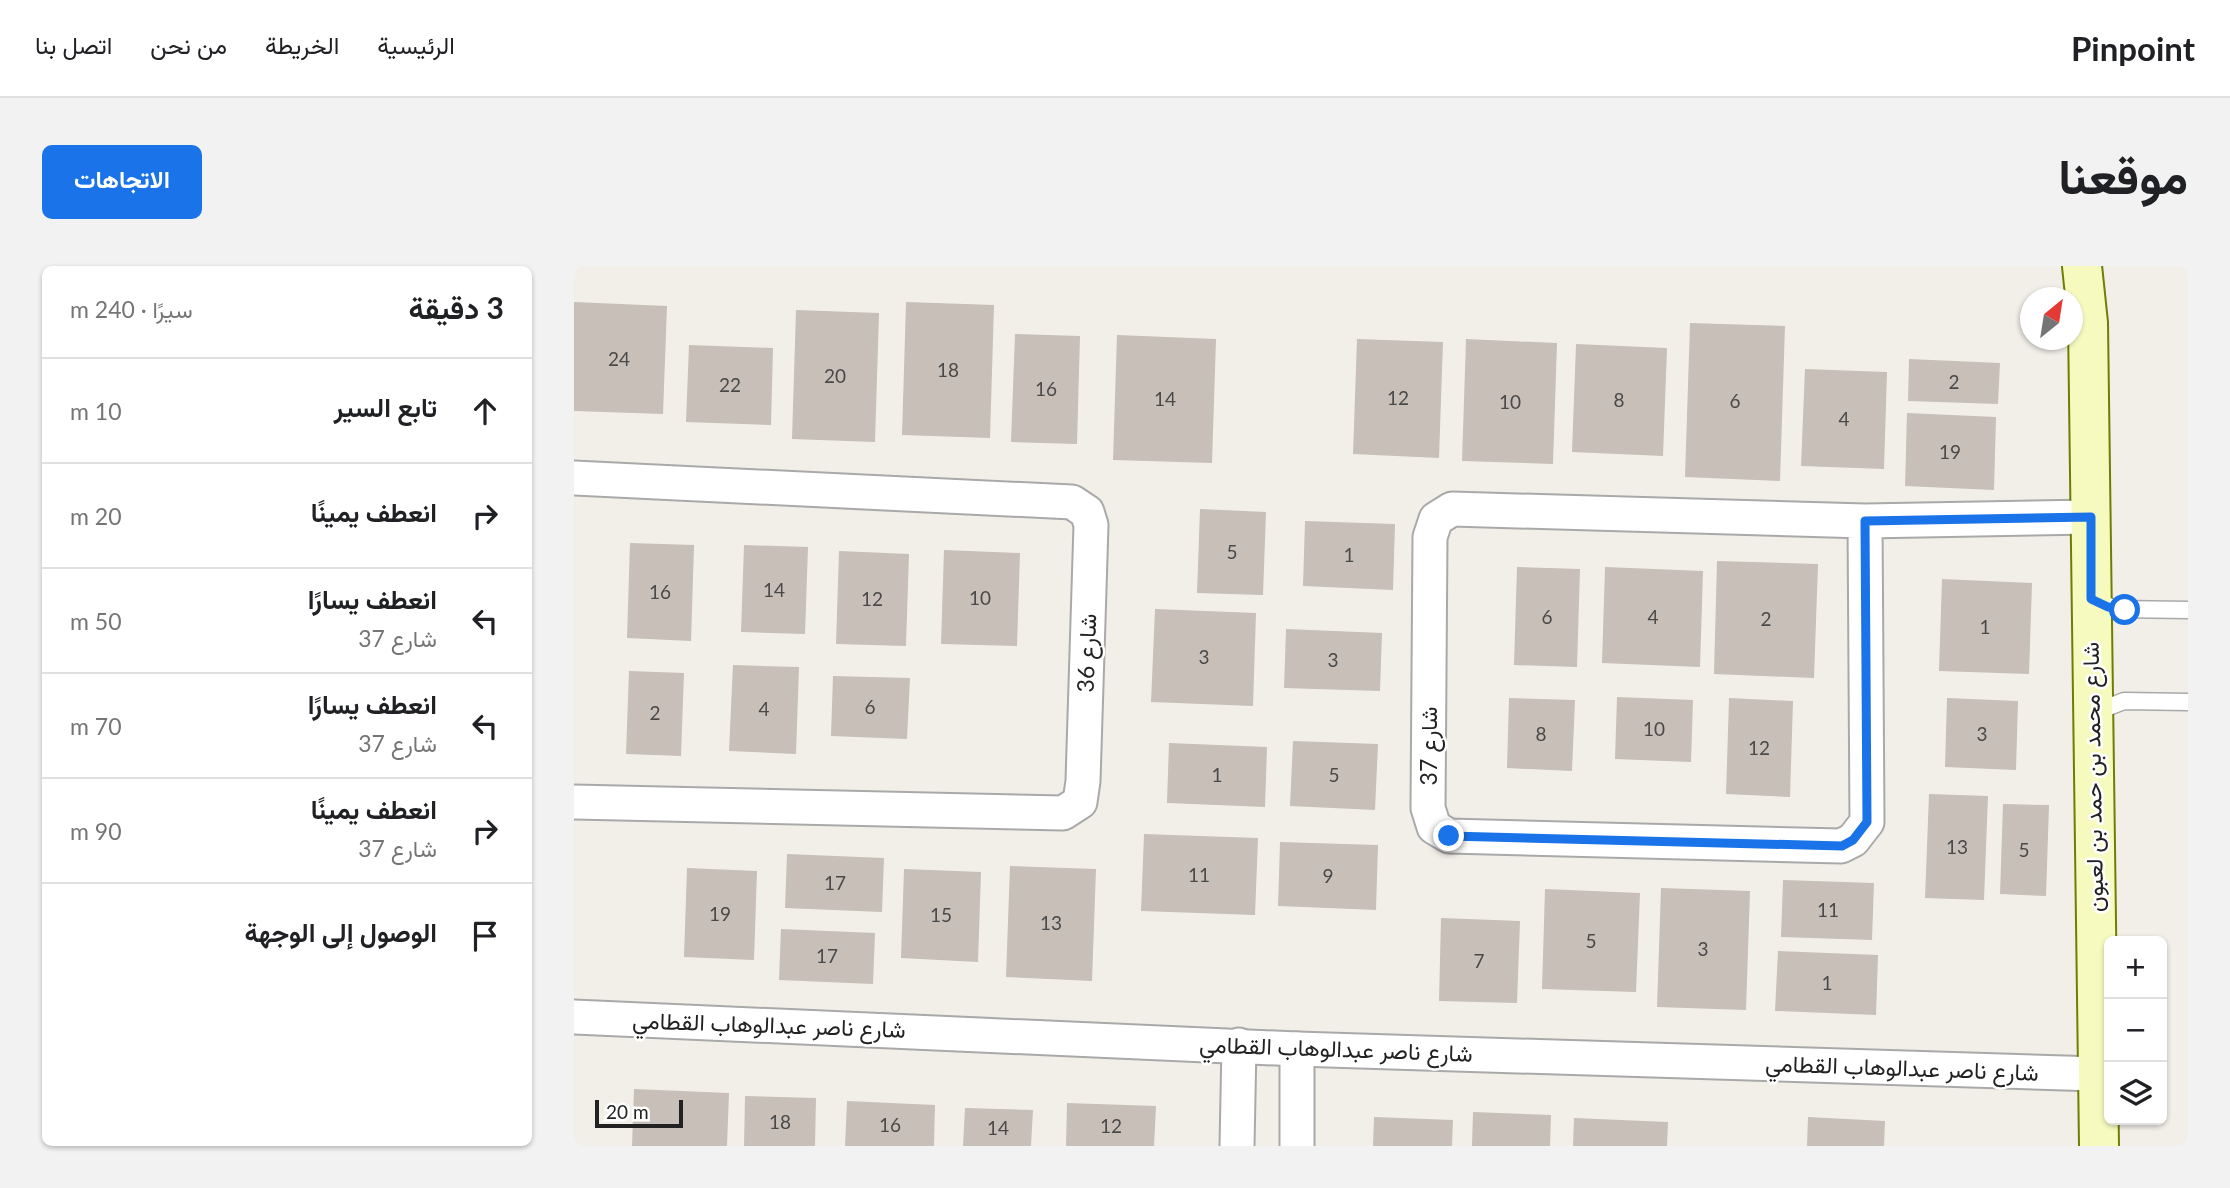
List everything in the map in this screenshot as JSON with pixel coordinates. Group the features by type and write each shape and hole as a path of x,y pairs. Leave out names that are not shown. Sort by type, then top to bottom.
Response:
{"street":[{"name":"شارع محمد بن حمد بن لعبون","path":"2082,266 2088,323 2091,714 2099,1146"},
{"name":"شارع محمد بن حمد بن لعبون","path":"2088,323 2103,266"},
{"name":"شارع 36","path":"574,478 1072,502 1087,512 1091,526 1083,781 1080,802 1063,813 574,802"},
{"name":"شارع 37","path":"1865,521 1867,822 1853,840 1842,846 1449,836 1434,827 1428,808 1430,551 1436,519 1452,509 1865,521 2091,517"},
{"name":"شارع ناصر عبدالوهاب القطامي","path":"574,1017 1297,1049 2097,1074"},
{"path":"1237,1146 1239,1045"},
{"path":"1297,1049 1297,1146"}],"lane":[{"path":"2091,599 2116,609 2188,610"},
{"path":"2091,714 2107,705 2124,701 2188,702"}],"building":[{"path":"574,302 667,306 663,414 574,411"},
{"path":"906,302 994,305 990,438 902,435"},
{"path":"796,310 879,313 875,442 792,439"},
{"path":"1690,323 1785,326 1780,481 1685,477"},
{"path":"1015,334 1080,336 1077,444 1011,442"},
{"path":"1117,335 1216,339 1212,463 1113,460"},
{"path":"1357,339 1443,342 1439,458 1353,454"},
{"path":"1466,339 1557,343 1553,464 1462,461"},
{"path":"1576,344 1667,348 1663,456 1572,452"},
{"path":"689,345 773,348 771,425 686,422"},
{"path":"1909,359 2000,363 1998,404 1908,401"},
{"path":"1805,369 1887,372 1884,469 1801,466"},
{"path":"1907,413 1996,417 1994,490 1905,486"},
{"path":"1200,509 1266,512 1263,595 1197,593"},
{"path":"1305,521 1395,524 1393,590 1303,586"},
{"path":"630,543 694,545 691,641 627,638"},
{"path":"744,545 808,547 805,634 741,632"},
{"path":"944,550 1020,553 1017,646 941,644"},
{"path":"839,551 909,554 906,646 836,644"},
{"path":"1717,561 1818,564 1814,678 1714,674"},
{"path":"1517,567 1580,569 1577,667 1514,665"},
{"path":"1605,567 1703,571 1700,667 1602,663"},
{"path":"1942,579 2032,583 2029,674 1939,671"},
{"path":"1155,609 1256,613 1253,706 1151,702"},
{"path":"1286,629 1382,633 1380,691 1284,688"},
{"path":"733,665 799,667 796,754 729,751"},
{"path":"629,671 684,673 681,756 626,754"},
{"path":"833,676 910,678 907,739 831,736"},
{"path":"1617,697 1693,700 1691,762 1615,759"},
{"path":"1509,698 1575,700 1572,771 1507,768"},
{"path":"1729,698 1793,701 1790,797 1726,794"},
{"path":"1947,698 2018,701 2016,770 1945,767"},
{"path":"1293,741 1378,744 1375,810 1290,806"},
{"path":"1169,743 1267,747 1265,807 1167,803"},
{"path":"1929,794 1988,796 1984,900 1925,898"},
{"path":"2003,804 2049,805 2046,896 2000,894"},
{"path":"1144,834 1258,838 1255,915 1141,911"},
{"path":"1280,842 1378,845 1376,910 1278,906"},
{"path":"787,854 884,858 882,912 785,908"},
{"path":"1010,866 1096,869 1092,981 1006,977"},
{"path":"687,868 757,871 754,960 684,957"},
{"path":"904,869 981,872 978,962 901,958"},
{"path":"1783,880 1874,883 1872,940 1781,937"},
{"path":"1661,888 1750,891 1746,1010 1657,1007"},
{"path":"1545,889 1640,893 1636,992 1542,989"},
{"path":"1441,918 1520,921 1517,1003 1439,1001"},
{"path":"781,929 875,933 873,984 779,980"},
{"path":"1778,951 1878,955 1876,1015 1775,1011"},
{"path":"634,1089 729,1093 727,1146 632,1146"},
{"path":"745,1096 816,1098 815,1146 744,1146"},
{"path":"847,1101 935,1105 934,1146 845,1146"},
{"path":"1067,1103 1156,1106 1154,1146 1066,1146"},
{"path":"965,1108 1033,1110 1031,1146 963,1146"},
{"path":"1473,1112 1551,1115 1550,1146 1472,1146"},
{"path":"1374,1117 1453,1120 1452,1146 1373,1146"},
{"path":"1808,1117 1885,1121 1884,1146 1807,1146"},
{"path":"1574,1118 1668,1122 1667,1146 1573,1146"}],"route":[{"path":"1449,836 1842,846 1853,840 1867,822 1865,521 2091,517 2091,599 2108,607 2125,610"}]}
